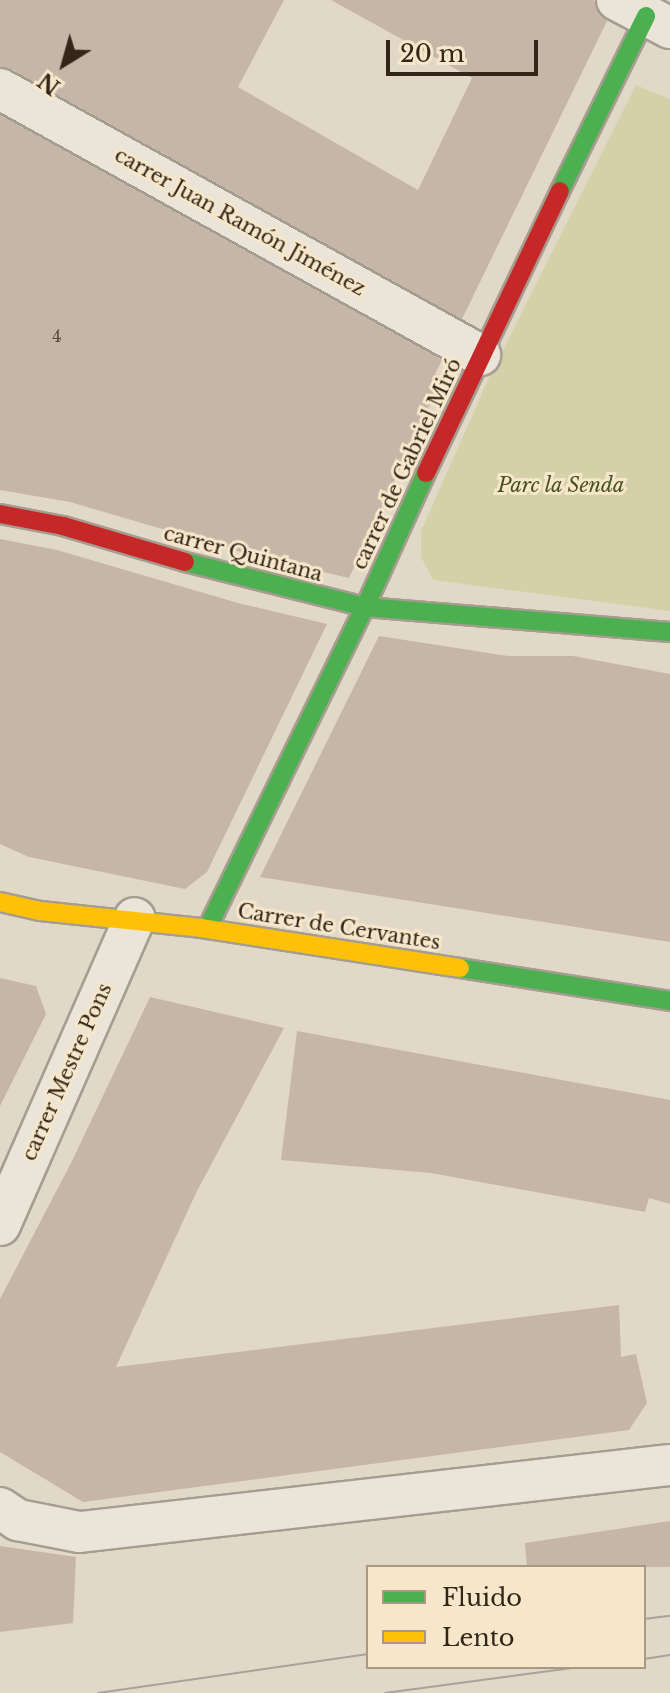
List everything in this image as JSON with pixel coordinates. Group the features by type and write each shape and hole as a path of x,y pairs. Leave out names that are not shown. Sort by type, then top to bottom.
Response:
{"street":[{"name":"carrer de Gabriel Miró","path":"207,929 365,607 480,355 644,15"},
{"name":"carrer Juan Ramón Jiménez","path":"0,89 480,355"},
{"name":"carrer Quintana","path":"0,514 63,526 245,579 365,607 670,632"},
{"name":"Carrer de Cervantes","path":"0,902 40,911 135,918 670,1001"},
{"name":"carrer Mestre Pons","path":"0,1225 135,918"},
{"path":"0,1508 18,1520 80,1532 670,1465"}],"green space":[{"name":"Parc la Senda","path":"636,85 670,99 670,611 433,580 421,557 421,531 487,382"}],"building":[{"path":"0,0 284,0 238,87 418,190 472,78 331,0 594,0 598,13 607,21 462,319 11,69 0,66"},
{"path":"0,115 442,360 435,374 442,378 349,578 251,555 70,502 0,490"},
{"path":"0,539 57,550 238,603 327,624 207,872 185,889 29,857 0,844"},
{"path":"379,636 508,656 573,656 670,674 670,942 260,877"},
{"path":"0,978 36,986 46,1014 0,1106"},
{"path":"150,997 284,1028 196,1193 116,1367 619,1305 621,1357 636,1354 647,1403 629,1430 83,1502 0,1452 0,1299 72,1161"},
{"path":"297,1031 670,1100 670,1204 649,1198 645,1212 431,1173 281,1160"},
{"path":"670,1521 670,1567 527,1565 525,1543"},
{"path":"0,1546 76,1557 73,1623 0,1632"}],"tram line":[{"path":"646,1619 670,1616"},
{"path":"98,1693 366,1654"},
{"path":"646,1659 670,1655"},
{"path":"385,1693 566,1669"}],"traffic: fast":[{"path":"560,191 646,16"},
{"path":"207,929 365,607 426,473"},
{"path":"185,562 365,607 670,632"},
{"path":"460,968 670,1001"}],"traffic: slow":[{"path":"0,902 40,911 201,928 460,968"}],"traffic: jam":[{"path":"426,473 560,191"},
{"path":"0,514 63,526 185,562"}]}
